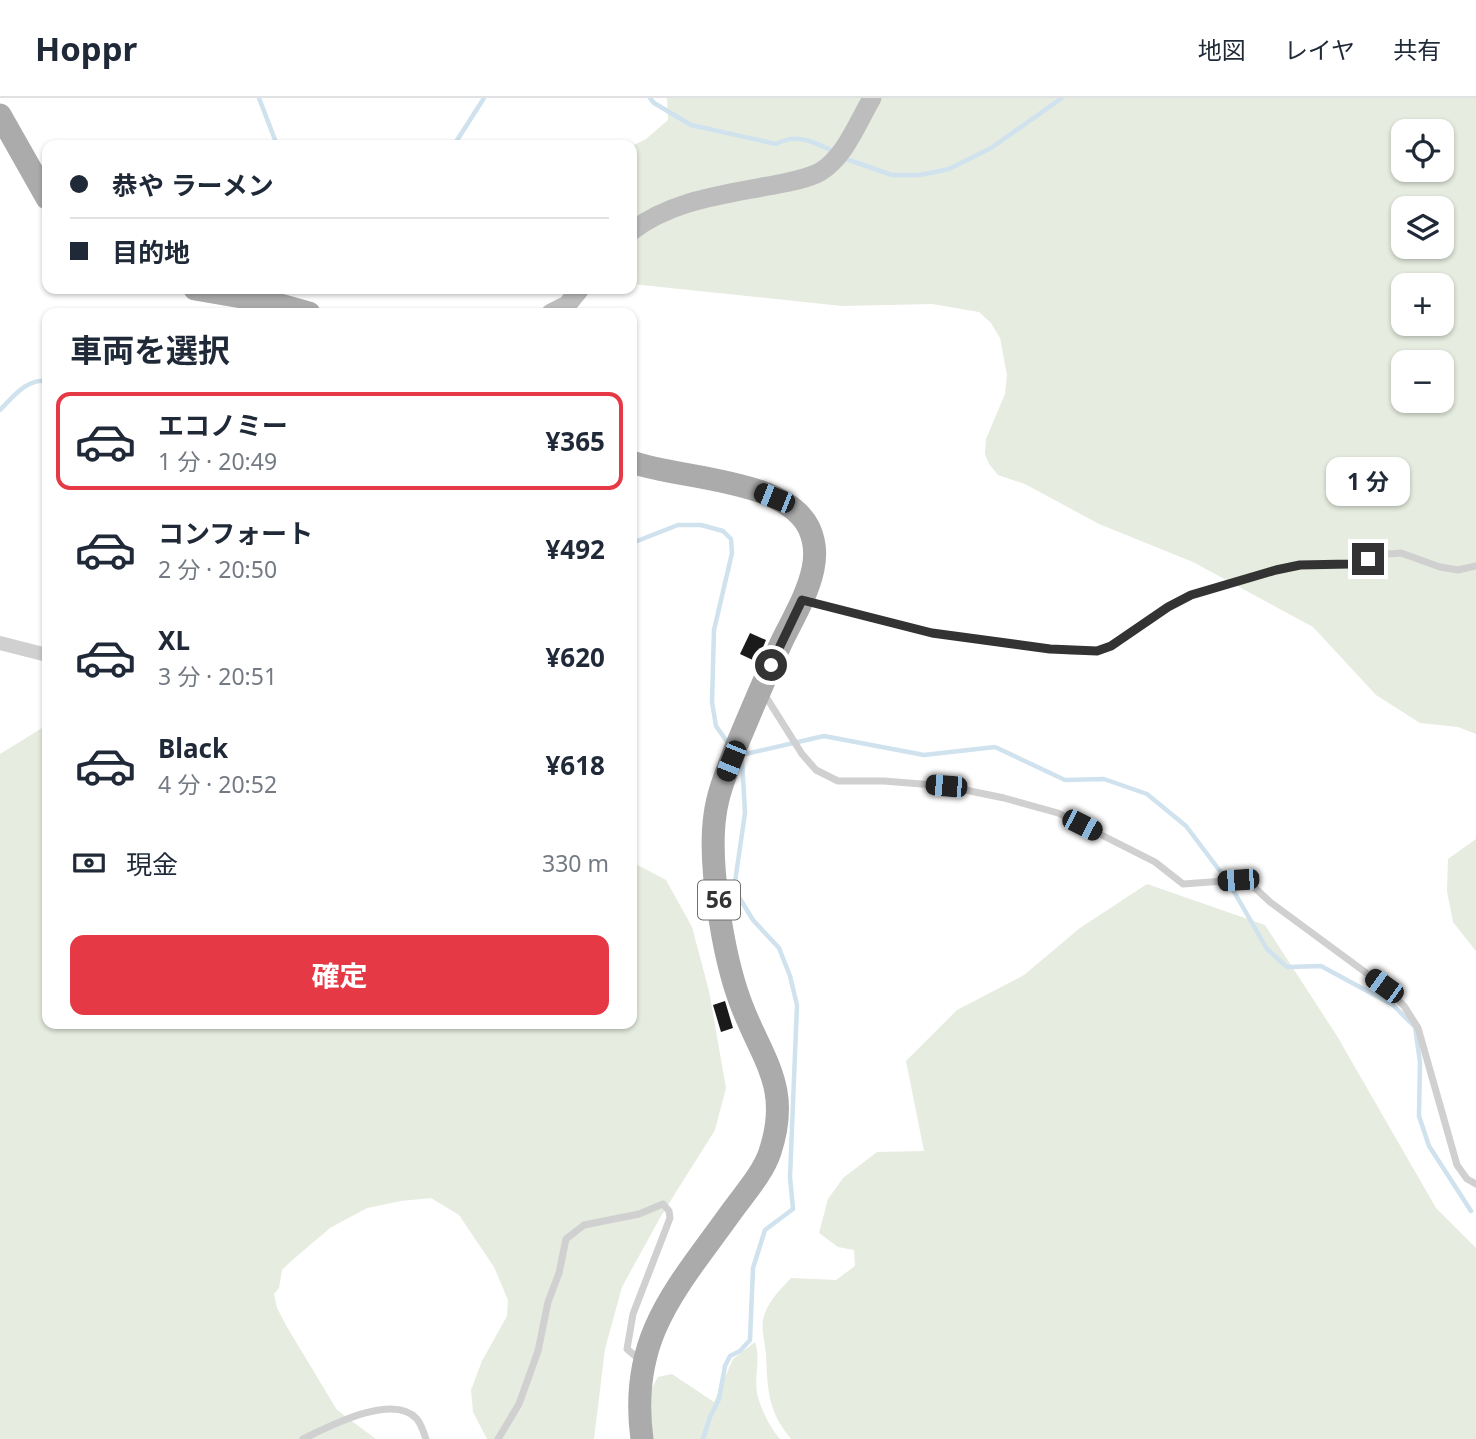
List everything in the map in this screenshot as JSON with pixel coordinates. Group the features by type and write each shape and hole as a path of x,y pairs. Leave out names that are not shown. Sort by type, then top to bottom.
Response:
{"main road":[{"path":"0,115 42,189"},
{"path":"225,294 291,308"},
{"name":"56","path":"637,464 746,488 774,498 798,513 811,532 815,549 813,569 802,600 760,687 721,786 712,837 729,964 740,1000 776,1084 778,1112 769,1154 756,1178 670,1297 648,1342 638,1410 642,1439"}],"street":[{"path":"637,227 648,218 689,202 793,181 820,172 839,154 872,98"},
{"path":"561,308 576,294"},
{"path":"0,643 42,654"}],"lane":[{"path":"802,600 932,633 1058,650 1097,651 1111,646 1168,607 1191,595 1276,570 1300,565 1349,564 1401,553 1440,567 1458,570 1476,566"},
{"path":"760,687 802,754 816,770 838,781 884,781 946,786 1004,798 1058,813 1155,862 1183,884 1238,880 1254,887 1270,902 1384,986 1404,1006 1418,1028 1457,1165 1467,1179 1476,1184"},
{"path":"498,1439 519,1404 538,1351 548,1301 559,1273 566,1239 584,1226 639,1214 663,1204 669,1211 670,1218 633,1314 627,1349 643,1363"},
{"path":"303,1439 338,1422 379,1409 403,1411 416,1418 426,1439"}],"shaded area":[{"path":"667,98 1476,98 1476,734 1458,727 1420,723 1376,695 1313,627 1193,562 1099,524 1025,484 998,475 985,454 986,439 1005,394 1007,375 1000,338 991,323 979,312 932,304 842,306 637,285 637,144 668,120"},
{"path":"42,728 42,1029 637,1029 637,865 666,880 692,927 709,991 726,1088 715,1130 661,1216 622,1287 605,1349 594,1439 487,1439 473,1412 471,1390 482,1361 507,1316 508,1300 494,1267 459,1215 431,1198 367,1208 330,1228 282,1270 279,1288 274,1294 277,1308 287,1327 337,1410 376,1439 0,1439 0,754"},
{"path":"1476,839 1476,951 1453,922 1447,891 1448,859"},
{"path":"1147,884 1265,925 1337,1036 1436,1208 1476,1248 1476,1439 791,1439 783,1429 771,1401 763,1318 773,1299 791,1278 836,1280 855,1266 854,1250 838,1247 819,1233 828,1199 843,1178 877,1152 924,1151 906,1061 957,1010 1024,975 1080,928"},
{"path":"755,1342 760,1405 780,1439 653,1439 647,1407 658,1377 672,1374 714,1402 733,1359"}],"building":[{"path":"750,633 766,640 757,662 740,654"},
{"path":"725,1001 733,1028 721,1032 713,1005"}],"waterway":[{"path":"259,98 275,140"},
{"path":"457,140 484,98"},
{"path":"650,98 691,125 776,144 790,139 804,140 831,150"},
{"path":"846,159 892,175 920,175 949,169 991,148 1062,98"},
{"path":"0,410 27,385 42,381"},
{"path":"637,541 678,525 701,525 723,531 731,539 732,553 714,630 712,702 716,726 728,743"},
{"path":"741,755 824,736 924,755 995,747 1065,780 1104,779 1147,794 1186,826 1229,883 1267,949 1287,967 1321,966 1393,1005 1415,1027 1420,1062 1419,1116 1429,1146 1471,1211"},
{"path":"703,1439 719,1399 725,1366 730,1356 740,1351 750,1340 753,1268 765,1230 793,1209 790,1177 797,1005 779,948 753,920 734,889 745,813 742,760"}],"route":[{"path":"771,665 802,600 932,633 1009,645 1097,651 1111,646 1168,607 1191,595 1300,565 1349,564 1368,559"}]}
